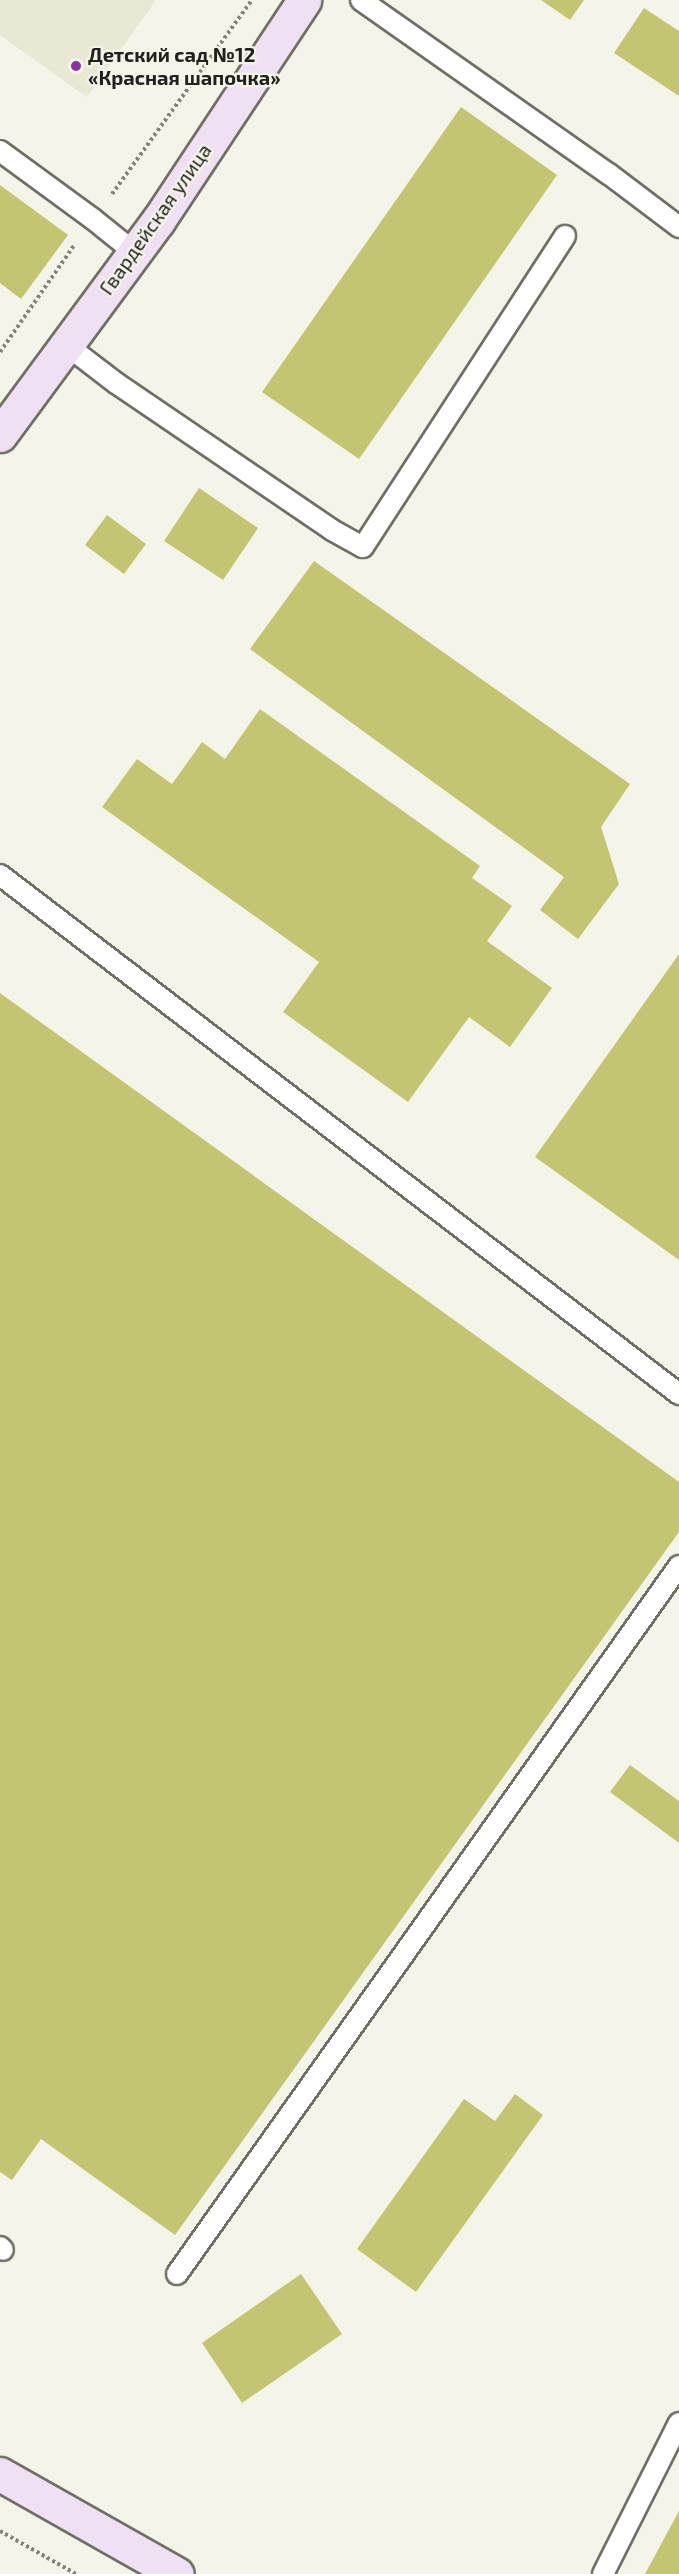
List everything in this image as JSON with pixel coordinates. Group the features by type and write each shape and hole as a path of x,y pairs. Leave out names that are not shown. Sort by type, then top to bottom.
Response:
{"street":[{"name":"Гвардейская улица","path":"0,435 158,221 304,0"},
{"path":"0,2474 177,2574"}],"lane":[{"path":"361,0 609,174 679,227"},
{"path":"0,151 134,252"},
{"path":"65,344 126,390 332,530 363,547 565,236"},
{"path":"0,875 679,1394"},
{"path":"177,2274 679,1566"},
{"path":"603,2574 679,2423"}],"path":[{"path":"0,351 252,0"},
{"path":"0,2531 76,2574"}],"shaded area":[{"name":"Детский сад №12 «Красная шапочка»","path":"0,0 156,0 87,97 0,35"}],"building":[{"path":"541,0 584,0 570,20"},
{"path":"644,8 679,31 679,96 614,53"},
{"path":"461,107 557,175 359,459 262,392"},
{"path":"0,185 68,235 21,299 0,283"},
{"path":"199,488 258,528 223,580 164,541"},
{"path":"107,515 146,544 124,574 85,545"},
{"path":"314,561 630,784 601,827 619,884 578,939 540,910 564,877 250,649"},
{"path":"260,709 480,866 472,878 512,906 487,941 552,988 510,1047 469,1017 408,1102 283,1012 319,962 102,807 137,759 172,784 202,742 225,759"},
{"path":"679,954 679,1260 535,1157"},
{"path":"0,993 679,1482 679,1532 175,2235 41,2139 12,2180 0,2172"},
{"path":"630,1765 679,1801 679,1843 610,1792"},
{"path":"515,2094 543,2115 416,2292 357,2249 464,2099 495,2121"},
{"path":"301,2274 342,2334 242,2403 202,2343"},
{"path":"679,2511 679,2574 645,2574"}],"place":[{"name":"Детский сад №12 «Красная шапочка»","path":"76,66"}]}
